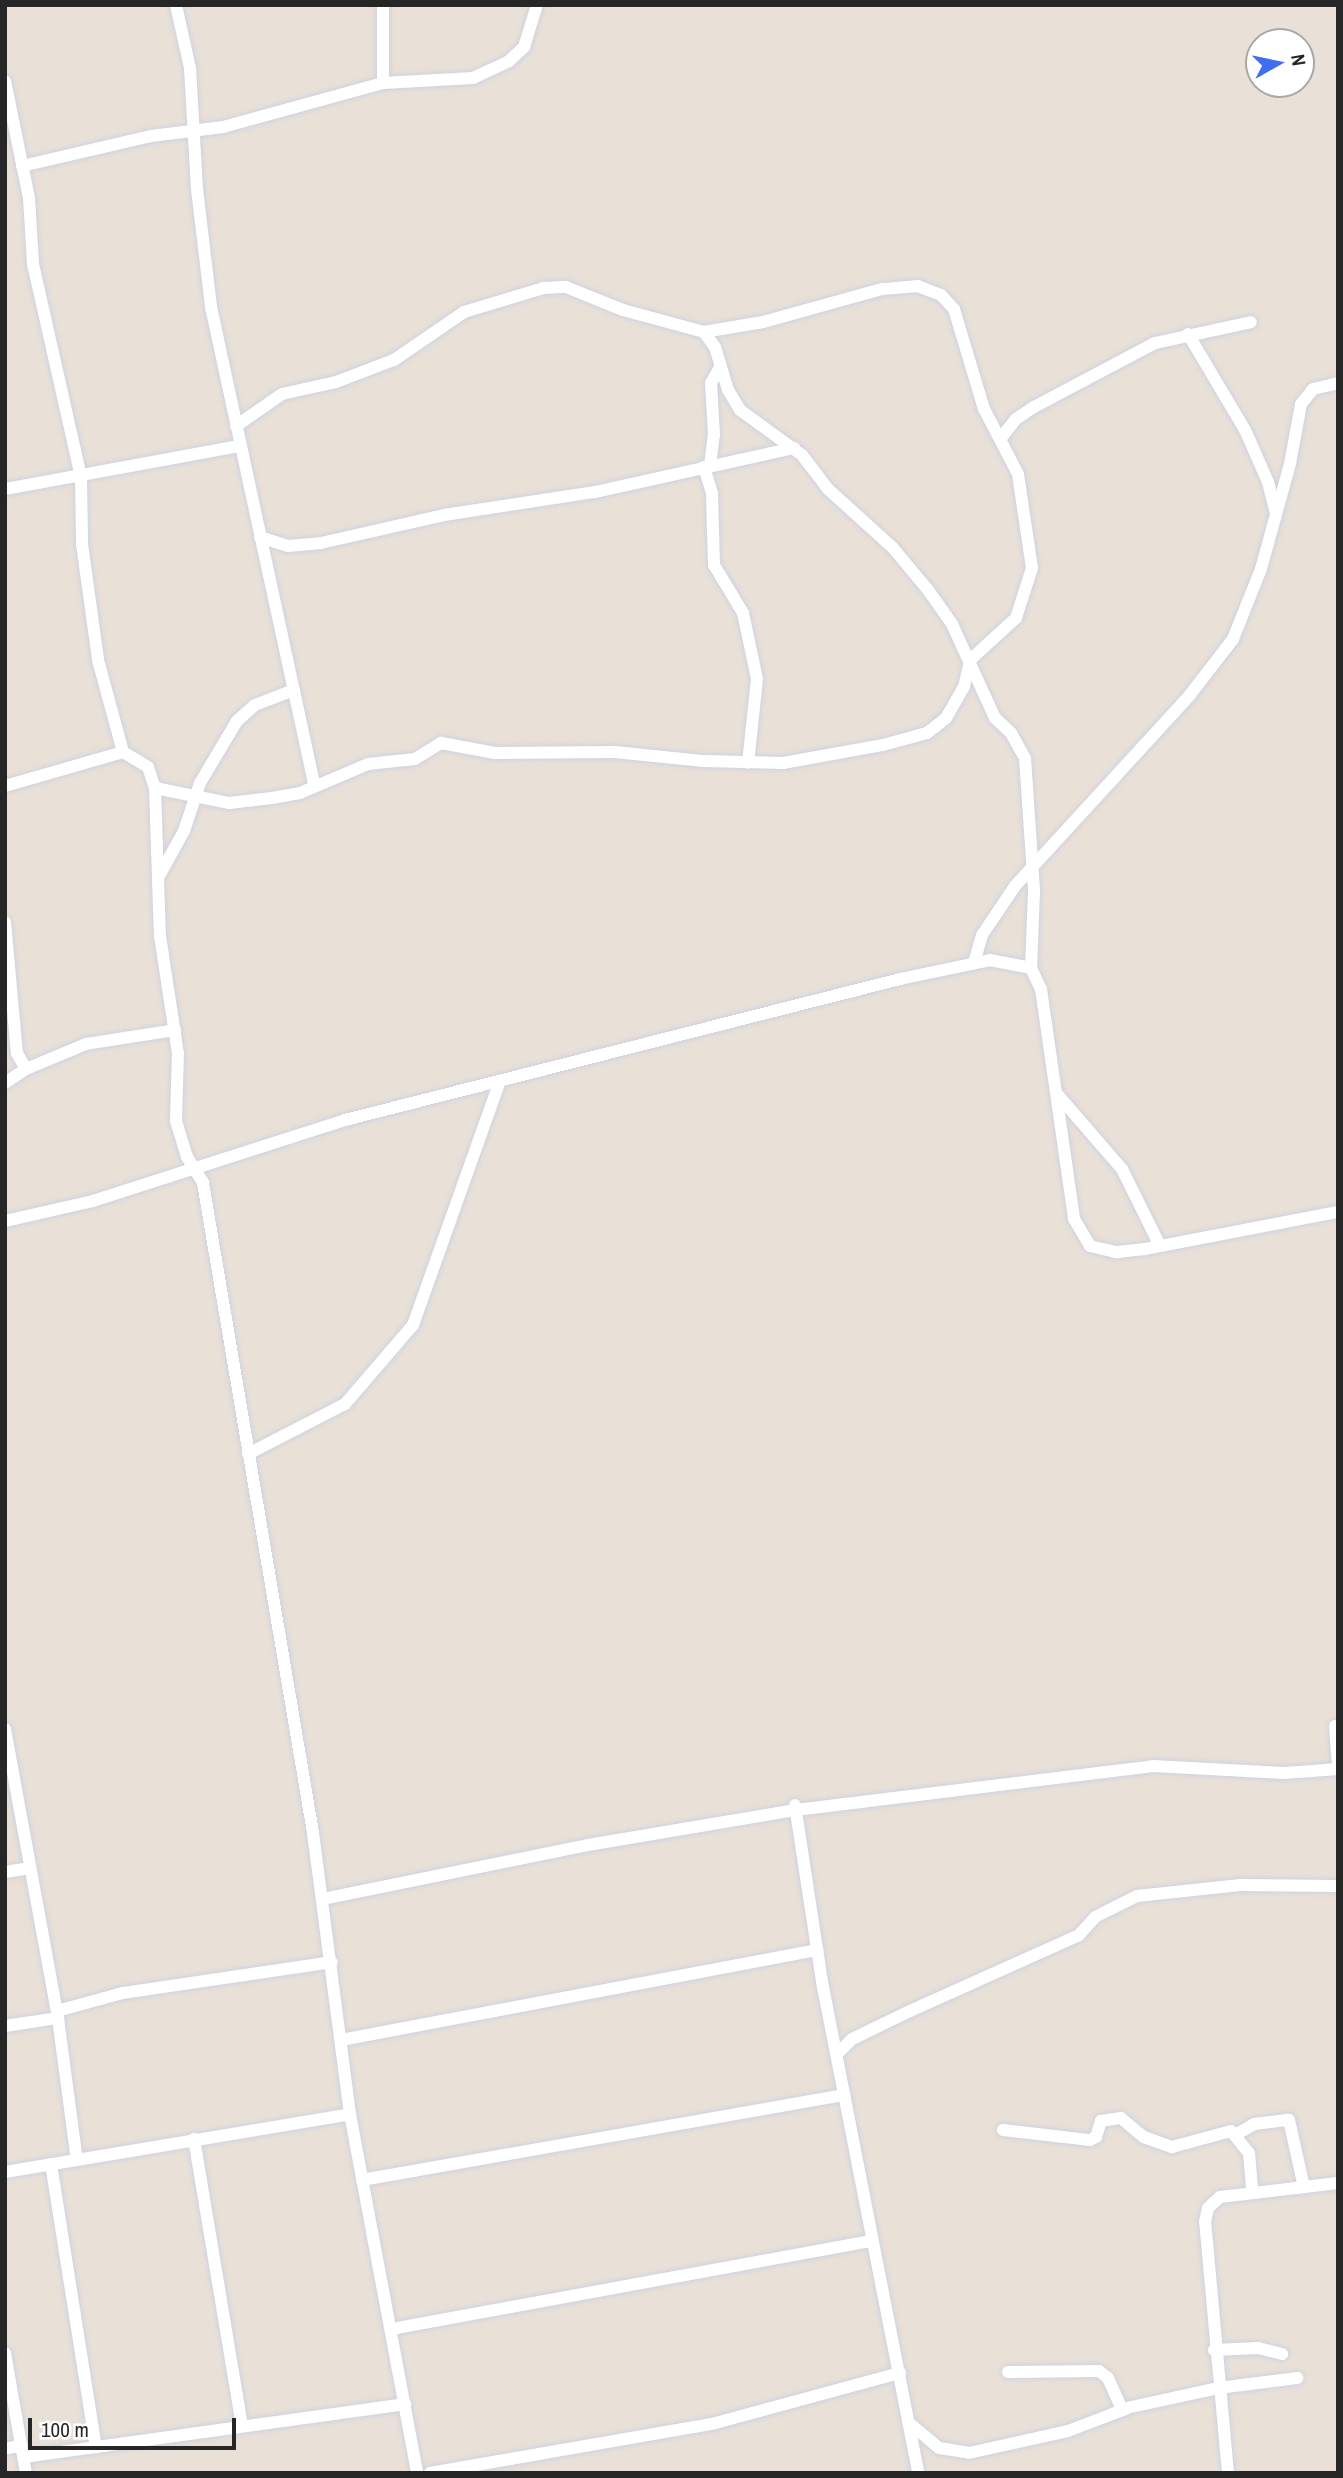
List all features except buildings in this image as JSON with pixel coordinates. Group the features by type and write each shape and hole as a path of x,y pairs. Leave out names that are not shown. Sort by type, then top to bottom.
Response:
{"street":[{"path":"176,5 190,68 211,307 315,786"},
{"path":"383,5 383,83"},
{"path":"22,166 294,110 383,83 473,78 494,70 524,47 537,5"},
{"path":"5,80 22,166 33,264 81,477 82,544 98,660 123,752 148,767 155,788 160,936 175,1030 176,1121 193,1168 203,1183 323,1899 349,2114 417,2473"},
{"path":"155,788 229,803 300,793 368,764 415,759 437,743 495,753 615,752 748,763 833,756 928,733 956,706 970,660 1016,618 1031,582 1031,552 1017,474 984,408 954,309 941,295 918,286 882,289 763,322 704,332 623,310 566,287 544,288 464,312 394,360 356,376 282,394 236,426"},
{"path":"1001,438 1016,419 1034,407 1156,343 1251,322"},
{"path":"704,332 715,347 720,366 740,410 794,448 828,489 893,548 921,581 952,624 995,718 1011,733 1025,758 1035,914 1031,968 1041,989 1050,1027 1067,1179 1080,1233 1101,1251 1160,1246 1338,1212"},
{"path":"1188,334 1245,430 1268,482 1275,511"},
{"path":"720,366 711,383 714,435 707,466 712,494 714,565 743,613 757,679 748,763"},
{"path":"974,963 982,935 1032,868 1216,663 1247,613 1301,404 1313,389 1338,383"},
{"path":"5,489 240,446"},
{"path":"260,537 288,546 321,543 444,515 560,499 794,448"},
{"path":"158,878 184,831 196,796 243,715 269,698 294,691"},
{"path":"5,786 123,752"},
{"path":"5,922 16,1052 26,1069"},
{"path":"5,1221 93,1201 345,1120 499,1084 974,963 1014,962 1031,968"},
{"path":"5,1083 26,1069 86,1044 175,1030"},
{"path":"248,1454 345,1404 413,1325 499,1084"},
{"path":"1057,1093 1122,1169 1160,1246"},
{"path":"323,1899 587,1845 796,1807 1153,1766 1284,1773 1338,1768 1335,1726"},
{"path":"5,1729 57,2015 77,2160"},
{"path":"796,1807 836,2054 918,2473"},
{"path":"5,1872 29,1868"},
{"path":"836,2054 852,2039 1079,1935 1095,1917 1138,1896 1240,1885 1338,1886"},
{"path":"341,2040 818,1950"},
{"path":"5,2026 57,2015 123,1993 332,1962"},
{"path":"362,2180 845,2095"},
{"path":"5,2172 349,2114"},
{"path":"1003,2130 1090,2140 1096,2137 1101,2121 1121,2118 1144,2137 1171,2147 1223,2131 1237,2134 1254,2124 1289,2120 1304,2188"},
{"path":"1237,2134 1249,2153 1252,2191"},
{"path":"194,2139 242,2425"},
{"path":"51,2164 96,2446"},
{"path":"1227,2473 1214,2350 1205,2222 1208,2208 1220,2197 1252,2191 1338,2183"},
{"path":"391,2329 871,2241"},
{"path":"1214,2350 1258,2348 1282,2354"},
{"path":"5,2353 26,2473"},
{"path":"1008,2372 1099,2371 1108,2378 1118,2408 1128,2408"},
{"path":"430,2473 712,2424 900,2373"},
{"path":"908,2422 939,2448 969,2453 1068,2431 1128,2408 1217,2388 1297,2378"},
{"path":"5,2449 23,2451 96,2446 405,2403"}]}
